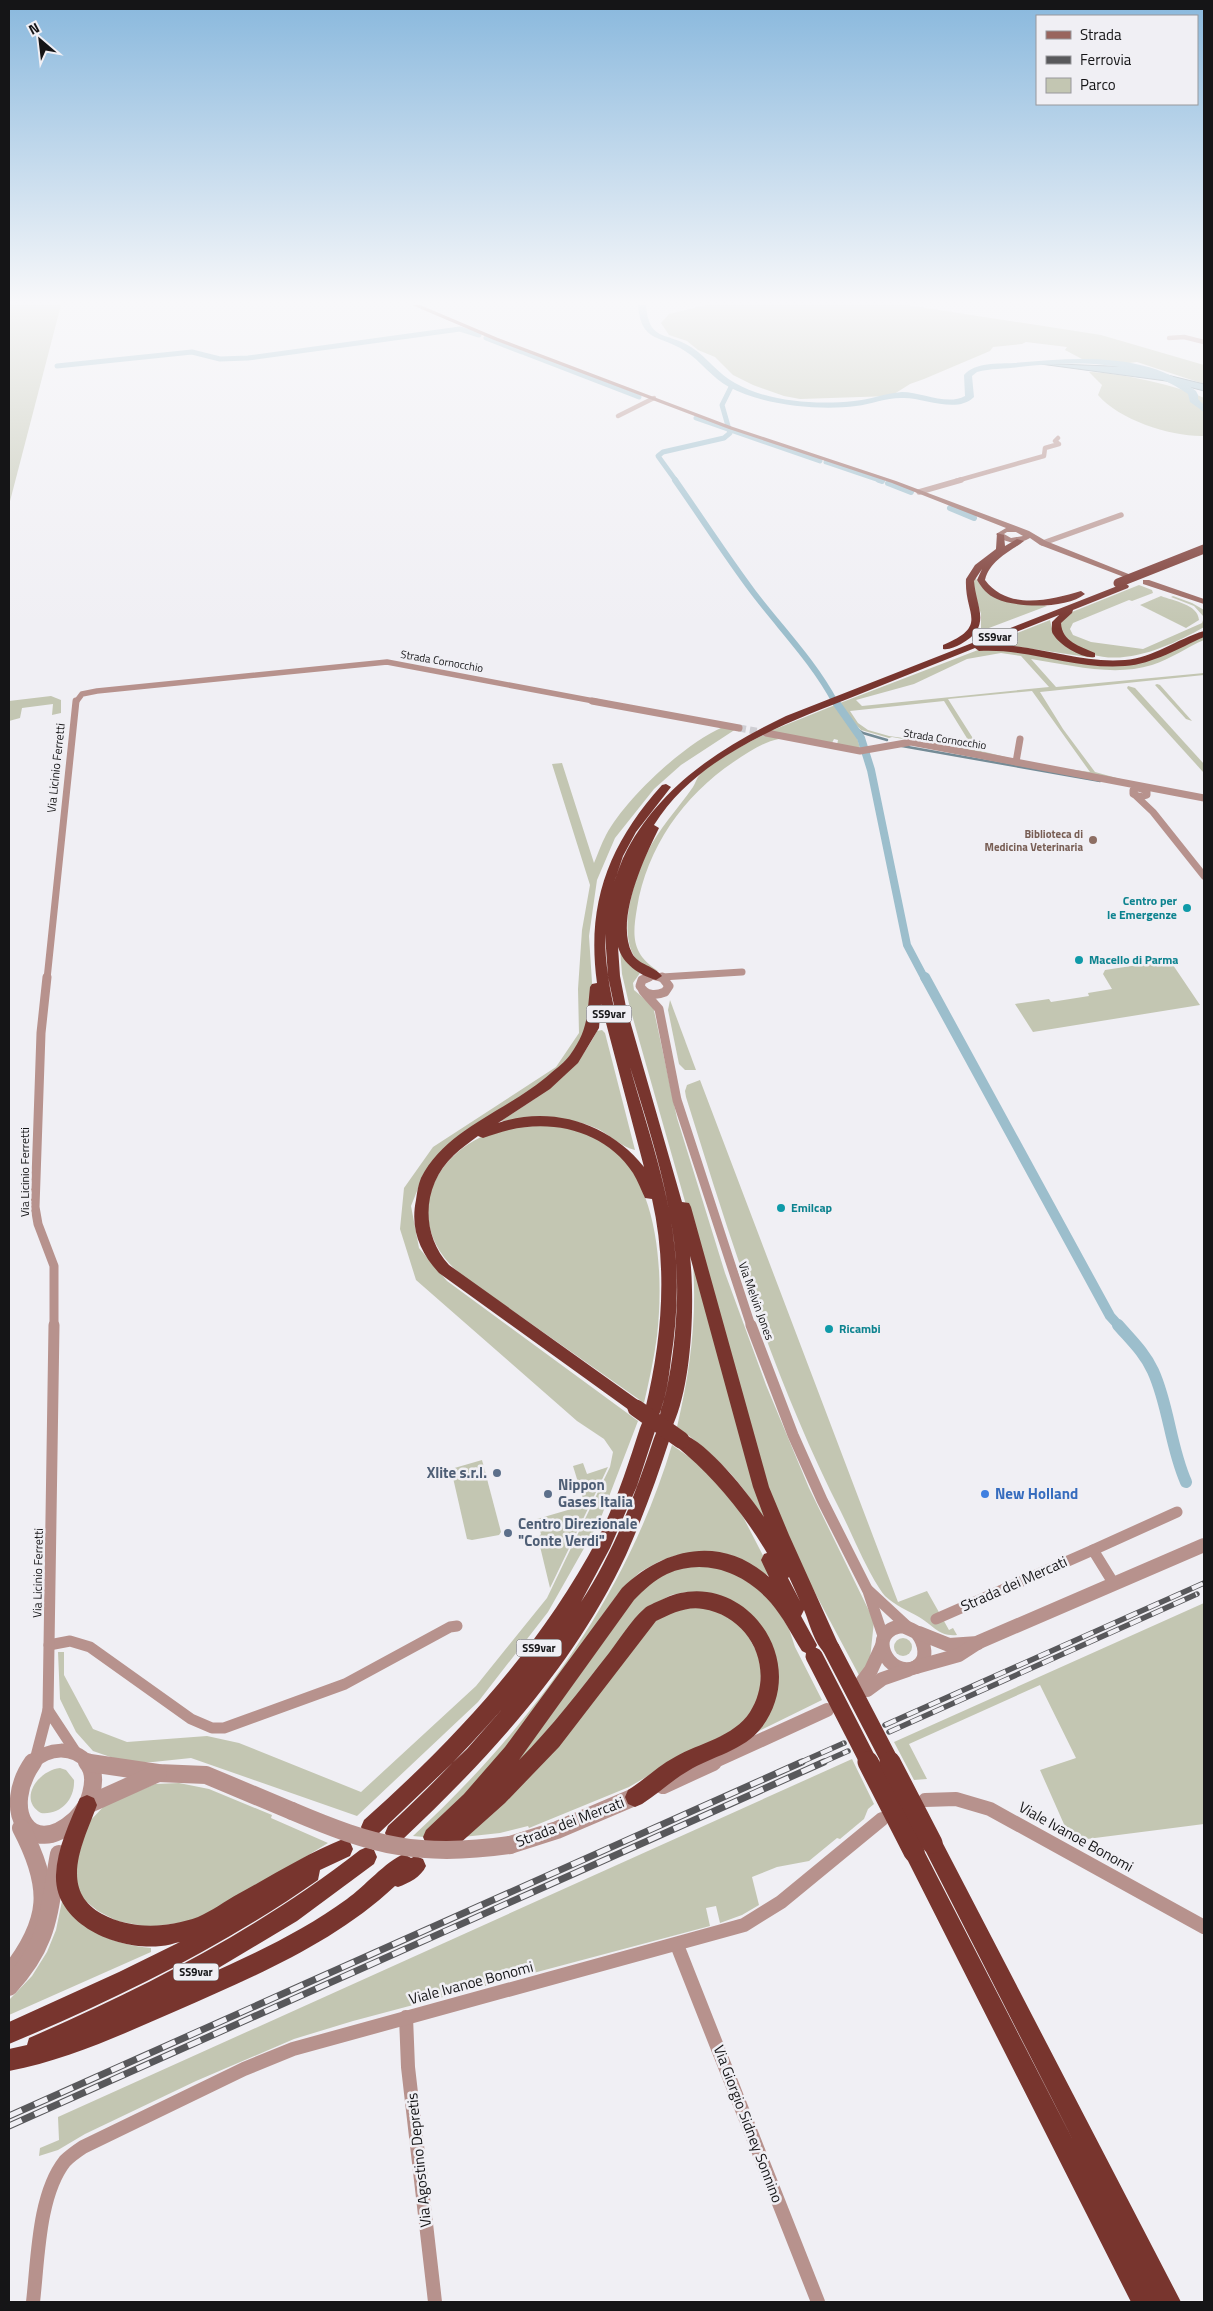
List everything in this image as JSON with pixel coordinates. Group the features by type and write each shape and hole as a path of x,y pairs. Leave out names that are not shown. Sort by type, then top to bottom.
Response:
{"highway":[{"path":"897,668 958,642 973,630 978,617 970,587 970,579 977,569 1001,551 1003,543 1000,534"},
{"path":"1022,535 982,572 981,580 983,584 999,596 1024,602 1050,602 1116,586"},
{"name":"SS9var","path":"653,1410 666,1341 669,1271 660,1206 601,979 598,946 600,912 608,876 622,846 639,818 660,792 689,766 723,742 750,728 935,660 1204,549"},
{"name":"SS9var","path":"864,685 897,668 1204,555"},
{"path":"1116,586 1104,597 1061,616 1055,627 1061,638 1073,648 1092,655 1127,659 1150,654 1204,630"},
{"path":"935,660 974,649 999,646 1098,662 1128,662 1153,656 1204,634"},
{"name":"SS9var","path":"667,1420 681,1356 684,1315 684,1274 678,1218 614,975 611,950 612,913 622,873 639,837 662,804 691,776 734,745 801,710"},
{"path":"659,976 636,965 624,950 622,934 625,904 632,876 649,837 663,813 691,776"},
{"path":"600,912 593,945 596,1013 584,1046 573,1061 555,1079 475,1131 457,1145 435,1168 422,1197 420,1218 422,1231 432,1256 442,1268 681,1440 718,1470 763,1527 798,1592 818,1622"},
{"path":"652,1119 665,1142 761,1487 773,1522 805,1589 818,1622 818,1650"},
{"path":"457,1145 496,1128 530,1121 570,1124 602,1136 624,1152 642,1174 652,1200 669,1271"},
{"name":"SS9var","path":"371,1827 432,1772 475,1727 513,1682 548,1635 581,1583 611,1526 634,1470 655,1433 645,1490 623,1541 595,1594 566,1642 523,1700 494,1734 451,1780 395,1833"},
{"path":"743,1500 795,1610 1169,2302"},
{"path":"634,1797 679,1765 737,1736 756,1720 764,1706 770,1682 766,1650 752,1626 729,1608 712,1602 686,1600 671,1603 650,1615 546,1747 498,1796 442,1838 512,1754 628,1594 652,1572 671,1563 693,1559 716,1560 740,1568 755,1576 773,1591 818,1650"},
{"name":"SS9var","path":"9,2032 119,1984 192,1948 253,1912 344,1849 300,1870 202,1926 161,1936 133,1935 106,1928 92,1920 75,1904 68,1888 66,1876 68,1853 83,1811"},
{"path":"923,1847 1144,2302"},
{"name":"SS9var","path":"9,2059 124,2008 197,1971 281,1920 367,1857"},
{"path":"9,2059 75,2042 236,1974 306,1937 380,1888 410,1865"}],"main road":[{"path":"691,413 919,492 990,520 1022,535"},
{"path":"990,520 999,529 1000,534 1009,540 1022,535"},
{"path":"1000,534 1006,529 1127,575"},
{"path":"1146,582 1204,602"},
{"path":"1173,592 1204,607"}],"street":[{"path":"618,416 627,413"},
{"path":"919,492 1044,456 1043,451 1045,448 1059,444 1055,441 1058,438"},
{"path":"1043,543 1120,515"},
{"name":"Strada Cornocchio","path":"80,695 97,690 387,662 739,728"},
{"name":"Via Licinio Ferretti","path":"35,1760 48,1710 55,1276 52,1254 35,1215 42,1019 75,701 80,695"},
{"name":"Strada Cornocchio","path":"766,733 860,750 870,750 897,741 912,742 1121,782 1147,791 1148,794"},
{"path":"1016,762 1020,739"},
{"name":"Strada Cornocchio","path":"1121,782 1141,797 1153,791 1165,791"},
{"name":"Strada Cornocchio","path":"1134,793 1136,788 1140,788 1204,798"},
{"path":"1134,793 1153,812 1204,876"},
{"path":"1148,794 1146,799 1153,812"},
{"path":"696,975 682,980 654,995 643,991 640,986 641,982 647,977 742,972"},
{"path":"659,976 668,982 666,990"},
{"name":"Via Melvin Jones","path":"660,1011 666,990"},
{"name":"Via Melvin Jones","path":"643,991 660,1011 679,1106 731,1273 793,1435 822,1500 866,1588 882,1641"},
{"name":"Strada dei Mercati","path":"936,1619 1177,1512"},
{"path":"882,1641 885,1656 892,1665 902,1669 934,1664 959,1655 979,1642 1204,1544"},
{"path":"1093,1550 1114,1584"},
{"name":"Via Melvin Jones","path":"866,1588 888,1610 912,1629"},
{"path":"50,1645 70,1642 90,1647 191,1719 212,1728 224,1728 346,1684 457,1626"},
{"path":"912,1629 922,1638 925,1651 924,1659 914,1668 865,1686 882,1641 894,1627 912,1629 935,1641 948,1645 979,1642"},
{"path":"48,1710 75,1751"},
{"name":"Strada dei Mercati","path":"90,1763 158,1773 188,1773 206,1776 362,1839 404,1849 458,1852 510,1845 557,1830 827,1710"},
{"path":"9,1974 31,1941 43,1905 44,1887 41,1870 34,1850 13,1813 12,1799 16,1784 24,1771 35,1760 55,1751 75,1751 83,1755 90,1763 94,1782 83,1811 68,1831 60,1852 51,1912 45,1935 26,1967 9,1987"},
{"name":"Strada dei Mercati","path":"19,1824 28,1832 47,1834 67,1827 83,1811 158,1773"},
{"name":"Viale Ivanoe Bonomi","path":"925,1800 956,1798 990,1809 1204,1927"},
{"name":"Viale Ivanoe Bonomi","path":"33,2302 44,2209 51,2185 59,2170 70,2156 92,2142 252,2065 309,2044 736,1928 757,1918 882,1819"},
{"name":"Via Giorgio Sidney Sonnino","path":"677,1945 818,2302"},
{"name":"Via Agostino Depretis","path":"406,2017 408,2067 435,2302"}],"green space":[{"path":"9,413 33,413 9,505"},
{"path":"1121,413 1204,413 1204,436 1177,434 1132,419"},
{"path":"975,577 989,593 998,597 1047,606 981,631 981,614 972,584"},
{"path":"1139,585 1152,590 1153,593 1132,601 1129,600 1073,623 1070,629 1073,635 1091,642 1143,649 1202,623 1204,617 1204,627 1156,650 1139,655 1121,657 1103,657 1087,653 1067,640 1058,625 1067,614"},
{"path":"1161,596 1190,607 1198,615 1199,620 1186,628 1140,605"},
{"path":"1173,596 1192,603 1204,610 1204,617 1194,606 1171,597"},
{"path":"1050,620 1053,633 1094,658 1006,645 1001,641"},
{"path":"1204,636 1204,640 1166,660 1152,665 1123,670 1092,669 1031,659 1056,687 1204,673 1204,675 1040,692 1063,729 1095,772 1124,780 1068,769 1090,772 1032,691 948,699 981,751 1010,758 889,738 861,730 848,716 840,703 978,650 991,648 1120,665","holes":["1001,653 1021,656 1049,687 862,706 856,700 914,684 967,659","944,701 973,748 889,736 868,730 858,723 850,711"]},
{"path":"1157,684 1192,721 1186,719 1155,685"},
{"path":"1128,686 1135,688 1204,764 1204,773 1127,688"},
{"path":"51,696 61,700 61,713 52,715 53,704 22,708 20,718 9,721 9,701"},
{"path":"835,705 856,734 860,748 837,745 838,740 834,739 832,743 768,732"},
{"path":"723,727 736,729 681,765 654,789 615,838 597,880 589,936 593,998 586,1034 557,1073 453,1142 425,1171 411,1206 419,1248 447,1281 638,1421 600,1520 548,1612 478,1702 357,1816 191,1758 153,1762 125,1762 93,1751 76,1732 60,1699 58,1652 64,1652 64,1675 93,1729 127,1742 207,1736 239,1743 361,1792 476,1686 547,1598 610,1467 613,1452 604,1439 577,1421 416,1280 400,1229 404,1188 433,1147 556,1067 579,1033 578,989 582,930 590,885 552,764 562,763 594,863 604,838 615,820 642,789 674,759 691,746"},
{"path":"765,734 779,739 767,742 756,748 717,775 684,806 659,844 649,864 642,886 635,928 636,944 639,951 649,965 658,971 642,965 633,953 628,938 628,920 630,901 635,883 652,844 703,771 729,753"},
{"path":"620,949 640,973 633,983 634,990 653,1006 677,1118 725,1273 766,1385 809,1488 874,1621 870,1659 860,1677 799,1563 776,1513 746,1416 630,1008 622,974"},
{"path":"1164,961 1173,965 1200,1005 1033,1032 1015,1004 1049,999 1051,1002 1089,996 1088,993 1112,989 1103,974 1105,970"},
{"path":"670,1000 696,1070 685,1070 679,1064 668,1010"},
{"path":"602,1030 605,1033 635,1150 598,1129 574,1121 550,1118 501,1121 556,1083 578,1061 597,1031"},
{"path":"700,1080 898,1602 927,1591 949,1630 953,1628 957,1635 945,1634 936,1630 924,1620 885,1596 867,1567 817,1462 774,1360 755,1308 719,1203 686,1097 687,1085"},
{"path":"559,1126 603,1140 622,1157 636,1178 647,1202 654,1229 660,1285 657,1336 644,1403 463,1276 445,1258 434,1239 428,1219 429,1199 436,1179 448,1161 466,1146 496,1131 523,1127"},
{"path":"693,1264 766,1524 748,1495 728,1470 677,1427 686,1386 693,1326"},
{"path":"672,1445 699,1464 739,1509 775,1579 746,1564 677,1555 660,1561 640,1572 617,1595 507,1749 424,1837 413,1836 496,1751 534,1705 569,1657 601,1607 629,1555 652,1501"},
{"path":"482,1460 501,1532 499,1535 472,1540 467,1539 451,1469"},
{"path":"583,1463 587,1474 608,1467 550,1588 538,1538 541,1534 537,1519 585,1505 573,1466"},
{"path":"688,1565 727,1568 770,1597 789,1629 795,1647 822,1700 757,1732 777,1671 715,1595 687,1592 671,1595 655,1604 585,1689 514,1770 520,1755 627,1605 654,1578"},
{"path":"1204,1603 1204,1824 1087,1839 1076,1837 1067,1831 1040,1770 1076,1758 1040,1685 909,1744 927,1779 914,1780 894,1742"},
{"path":"708,1607 742,1625 762,1662 759,1702 737,1729 687,1753 629,1787 529,1828 528,1826 500,1833 463,1837 655,1621 674,1609"},
{"path":"899,1638 907,1638 912,1643 910,1654 899,1656 894,1651 894,1643"},
{"path":"852,1759 874,1804 868,1809 864,1819 809,1861 777,1867 752,1877 759,1905 742,1915 720,1923 716,1906 706,1908 710,1926 353,2021 294,2039 196,2081 85,2134 58,2150 39,2156 40,2148 59,2140 58,2117"},
{"path":"60,1768 66,1770 74,1780 72,1793 60,1808 48,1813 41,1813 34,1807 31,1793 38,1779 52,1770"},
{"path":"179,1783 209,1789 272,1815 271,1818 328,1843 215,1912 185,1922 149,1927 117,1921 98,1911 83,1899 73,1875 88,1823 105,1805 155,1784"},
{"path":"62,1901 80,1921 100,1935 112,1940 151,1948 151,1952 9,2015 9,2000 32,1976 47,1952 56,1930"}],"waterway":[{"path":"724,413 729,429"},
{"path":"696,418 729,429"},
{"path":"676,481 658,456 663,452 724,438 730,433 729,429"},
{"path":"729,429 820,461"},
{"path":"826,462 882,481 879,480"},
{"path":"675,480 743,578 807,659 835,702"},
{"path":"888,483 911,492"},
{"path":"950,508 974,518"},
{"path":"835,701 861,738 871,770 907,945 925,979"},
{"path":"855,728 863,733 887,740"},
{"path":"902,746 1100,781"},
{"path":"925,977 1110,1316 1119,1326"},
{"path":"1118,1325 1150,1364 1163,1398 1176,1454 1186,1482"}],"tunnel":[{"path":"739,728 766,733"}],"railway":[{"path":"885,1725 1204,1583"},
{"path":"889,1732 1197,1594"},
{"path":"799,1763 844,1743"},
{"path":"821,1763 848,1751"},
{"path":"9,2116 802,1762"},
{"path":"9,2126 824,1762"}],"place":[{"name":"Biblioteca di Medicina Veterinaria","path":"1093,840"},
{"name":"Centro per le Emergenze","path":"1187,908"},
{"name":"Macello di Parma","path":"1079,960"},
{"name":"Emilcap","path":"781,1208"},
{"name":"Ricambi","path":"829,1329"},
{"name":"Xlite s.r.l.","path":"497,1473"},
{"name":"Nippon Gases Italia","path":"548,1494"},
{"name":"New Holland","path":"985,1494"},
{"name":"Centro Direzionale \"Conte Verdi\"","path":"508,1533"}]}
